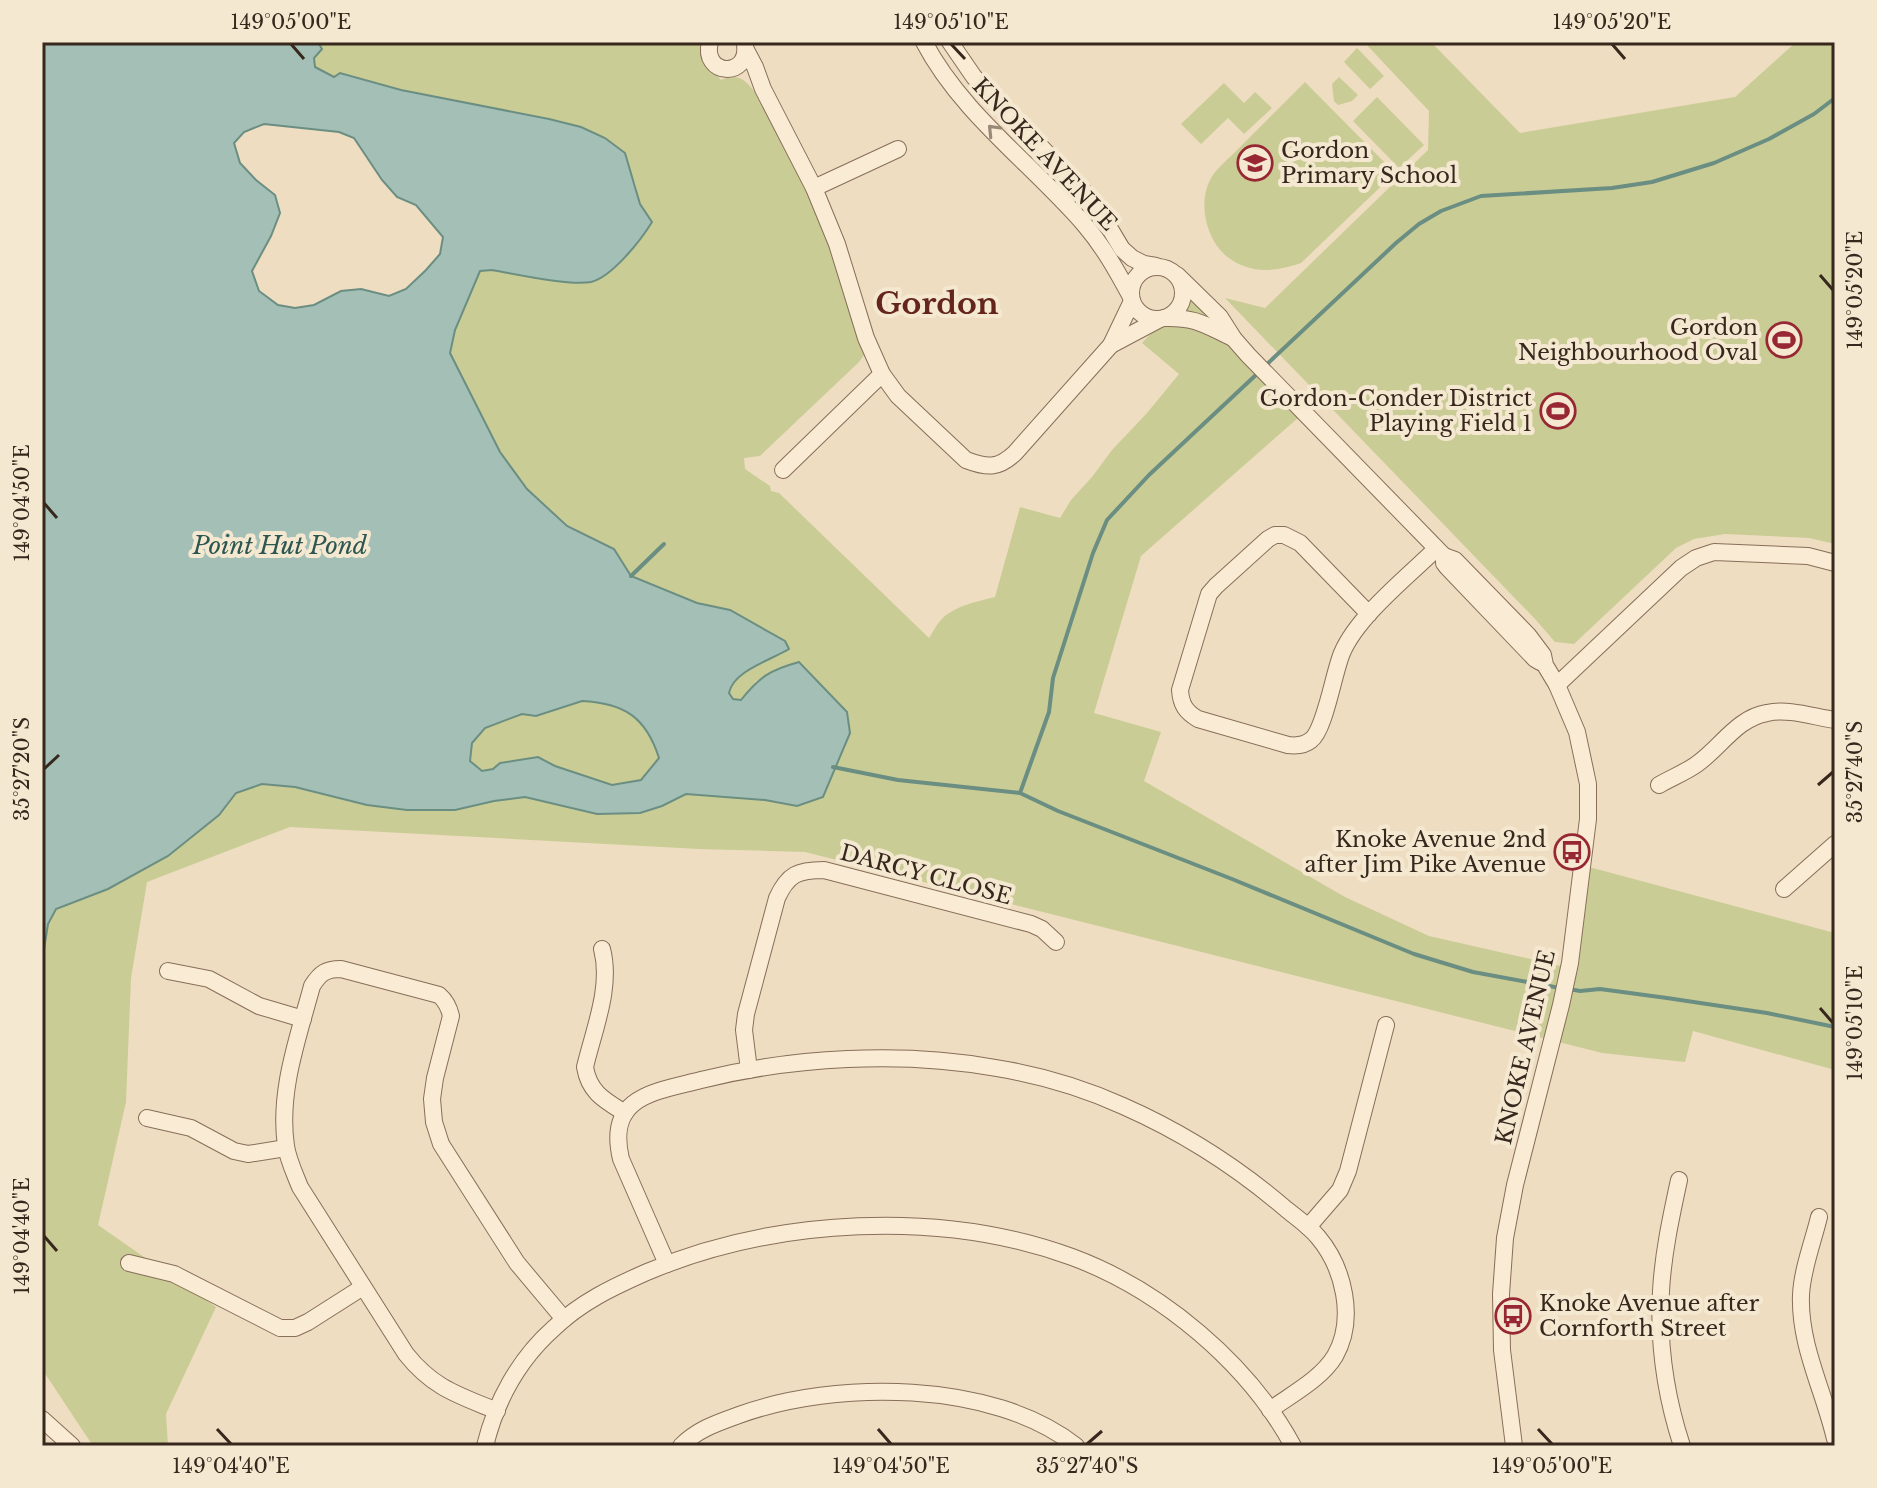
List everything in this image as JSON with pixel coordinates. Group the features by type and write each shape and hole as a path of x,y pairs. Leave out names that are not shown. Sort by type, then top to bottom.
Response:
{"street":[{"name":"KNOKE AVENUE","path":"924,42 963,99 1083,224 1105,252 1132,299"},
{"name":"KNOKE AVENUE","path":"950,42 974,77 1084,192 1122,249 1132,258 1156,266"},
{"path":"745,44 763,89 814,188 837,244 866,338 882,374 898,396 959,456 980,465 994,466 1006,462 1111,345 1140,273 1156,266 1177,275 1184,292 1172,315 1111,345"},
{"path":"707,45 709,57 715,65 724,69 733,68 744,59 745,44"},
{"path":"733,68 763,89"},
{"path":"814,188 898,149"},
{"name":"KNOKE AVENUE","path":"1177,275 1220,317 1248,355 1440,553 1447,567 1535,659 1545,665 1577,732 1588,784 1588,819 1570,963 1515,1185 1505,1238 1501,1294 1502,1350 1514,1446"},
{"path":"1132,299 1140,313 1162,319"},
{"name":"KNOKE AVENUE","path":"1162,319 1200,321 1234,339"},
{"path":"783,470 882,374"},
{"path":"1369,614 1300,543 1275,535 1209,594 1180,690 1181,701 1189,713 1198,719 1288,745 1298,746 1311,740 1319,728 1351,634 1369,614 1440,553"},
{"path":"1557,685 1681,568 1696,558 1714,552 1808,556 1835,563"},
{"path":"1659,785 1697,764 1752,717 1769,712 1788,712 1835,720"},
{"path":"1784,889 1835,844"},
{"name":"DARCY CLOSE","path":"749,1070 744,1030 746,1014 777,898 783,884 794,875 808,870 824,870 1031,924 1056,942"},
{"path":"602,949 605,984 585,1067 586,1077 603,1099 625,1113"},
{"path":"497,1411 433,1382 418,1369 300,1187 286,1148 284,1104 303,1019 312,986 319,975 329,969 341,969 439,995 444,1000 451,1016 432,1099 434,1122 441,1144 517,1263 564,1319"},
{"path":"168,971 209,979 259,1006 303,1019"},
{"path":"1308,1227 1340,1190 1348,1171 1386,1025"},
{"path":"667,1264 621,1159 617,1143 618,1127 625,1113 636,1101 651,1093 749,1070 835,1061 893,1059 973,1064 1049,1080 1099,1096 1173,1130 1220,1158 1308,1227 1325,1246 1337,1268 1344,1291 1346,1314 1343,1336 1335,1356 1322,1372 1270,1410"},
{"path":"147,1118 191,1128 234,1151 248,1154 286,1148"},
{"path":"1679,1180 1665,1245 1660,1313 1667,1384 1682,1446"},
{"path":"1819,1217 1802,1282 1801,1320 1835,1439"},
{"path":"485,1446 509,1384 528,1356 553,1328 608,1289 667,1264 746,1240 831,1228 889,1227 972,1232 1028,1243 1092,1265 1152,1297 1207,1340 1240,1373 1270,1410 1293,1446"},
{"path":"129,1263 174,1274 280,1328 295,1328 308,1322 363,1287"},
{"path":"681,1446 707,1426 760,1407 829,1395 876,1392 925,1394 991,1405 1040,1423 1076,1446"},
{"path":"42,1419 72,1446"}],"green space":[{"path":"318,42 696,42 702,58 721,80 737,77 749,85 772,121 810,198 864,355 760,456 744,458 745,469 770,486 771,491 779,493 929,638 940,621 951,612 995,597 1020,507 1060,518 1112,450 1179,374 1142,343 1192,290 1307,410 1141,556 1094,713 1161,732 1144,781 1345,897 1429,936 1574,969 1589,867 1835,933 1835,1070 1693,1031 1685,1062 1602,1053 805,852 290,827 147,882 131,978 126,1102 98,1225 216,1307 166,1414 168,1446 93,1446 42,1369 42,962 48,924 56,908 108,889 168,856 219,815 236,793 262,784 295,787 367,805 407,810 525,797 597,814 640,813 686,794 765,800 797,806 815,680 799,662 756,681 741,701 733,699 729,693 738,679 788,649 730,610 697,603 631,576 614,549 567,526 527,489 500,452 450,353 455,330 480,271 492,270 567,282 592,282 613,269 640,204 635,182 549,119 401,90 340,73 334,77 315,67 314,58 321,49"},
{"path":"1364,42 1431,42 1520,133 1735,97 1796,42 1835,42 1835,544 1809,538 1725,534 1694,539 1676,548 1574,644 1555,642 1225,298 1265,308 1428,150 1429,111"},
{"path":"1357,48 1384,76 1370,89 1344,62"},
{"path":"1339,77 1358,95 1352,101 1338,105 1334,101 1332,84"},
{"path":"1305,82 1395,173 1301,263 1272,270 1243,266 1225,255 1213,239 1204,209 1206,189 1219,167"},
{"path":"1224,83 1244,103 1255,92 1272,108 1244,134 1228,118 1201,144 1181,124"},
{"path":"1377,97 1424,145 1399,168 1353,121"},
{"path":"582,701 622,709 640,722 659,758 641,780 613,785 555,766 538,757 500,762 493,769 481,771 470,761 472,743 485,728 522,714 536,716"}],"water":[{"name":"Point Hut Pond","path":"42,42 318,42 322,49 314,58 315,67 334,77 340,73 401,90 549,119 581,127 605,138 625,153 640,204 652,222 647,230 617,266 591,282 480,271 455,330 450,353 500,452 527,489 567,526 614,549 631,576 697,603 730,610 785,641 789,649 738,678 729,693 733,699 741,700 766,675 799,662 847,712 850,733 823,797 797,806 765,800 686,794 640,813 597,814 525,797 455,810 407,810 367,805 295,787 262,784 236,793 219,815 168,856 108,889 56,909 48,924 42,962","holes":["264,124 339,132 354,138 397,197 416,205 443,237 440,254 406,289 389,296 361,289 341,291 314,305 295,308 278,305 259,291 252,271 280,213 275,195 240,163 234,143 244,132","582,701 610,705 640,722 659,758 641,780 612,785 555,766 538,757 500,763 493,769 482,771 470,761 472,743 485,728 522,714 536,716"]}],"waterway":[{"path":"1264,367 1396,243 1441,211 1481,196 1612,188 1652,182 1714,163 1769,139 1814,114 1835,98"},
{"path":"833,767 898,780 1020,793 1049,712 1053,678 1093,553 1107,520 1149,475 1258,373"},
{"path":"631,576 664,544"},
{"path":"1020,793 1414,954 1473,972 1560,988"},
{"path":"1569,989 1600,989 1667,998 1835,1027"}],"place":[{"name":"Gordon Primary School","path":"1255,163"},
{"name":"Gordon Neighbourhood Oval","path":"1784,340"},
{"name":"Gordon-Conder District Playing Field 1","path":"1558,411"},
{"name":"Knoke Avenue 2nd after Jim Pike Avenue","path":"1572,852"},
{"name":"Knoke Avenue after Cornforth Street","path":"1513,1316"}],"district":[{"name":"Gordon","path":"937,304"}]}
